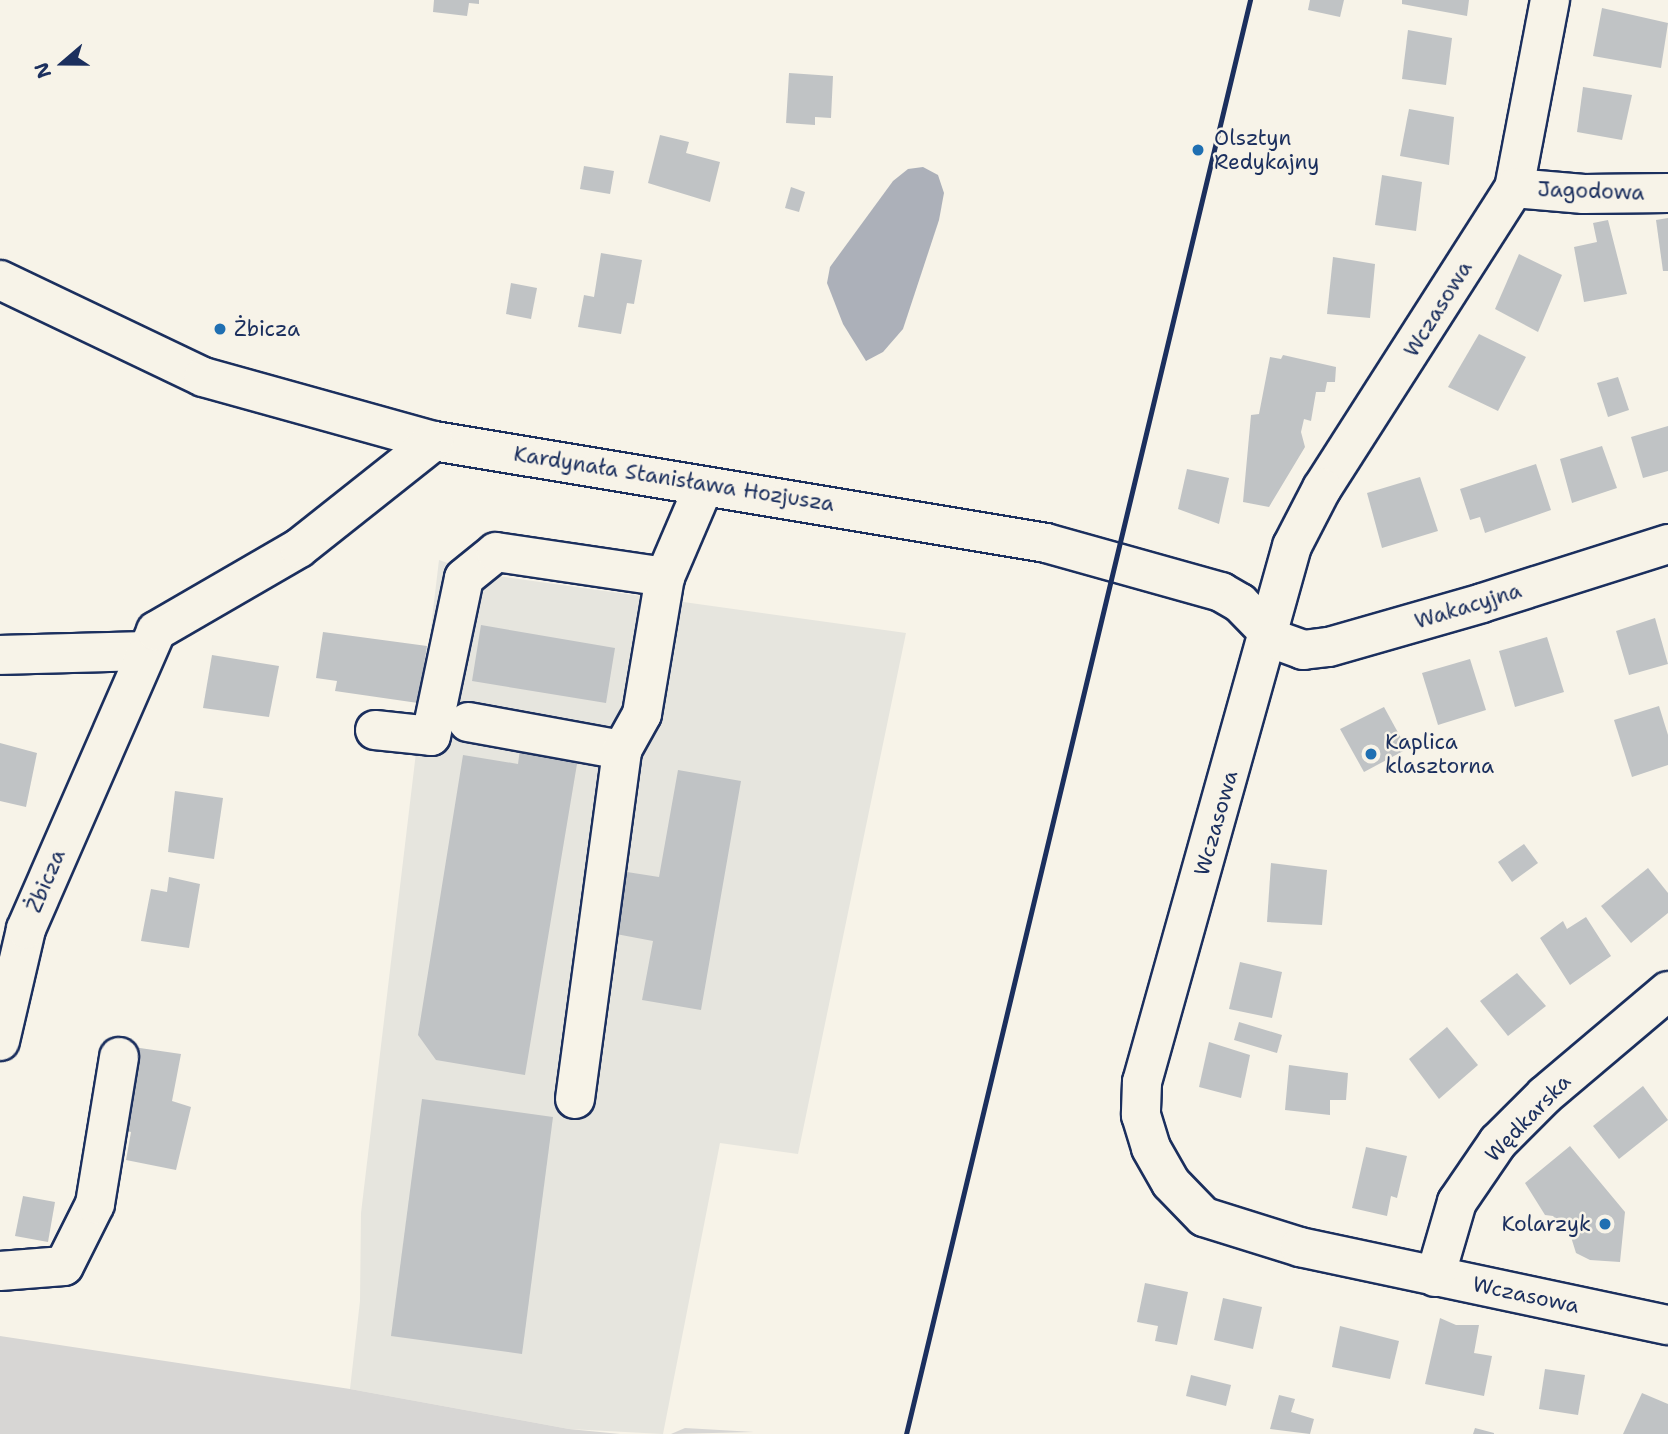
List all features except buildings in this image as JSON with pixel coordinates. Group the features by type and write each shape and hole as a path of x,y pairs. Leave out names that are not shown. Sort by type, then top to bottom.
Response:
{"street":[{"name":"Wczasowa","path":"1550,0 1514,188 1311,505 1292,546 1142,1082 1141,1115 1151,1148 1171,1183 1204,1217 1300,1247 1668,1325"},
{"name":"Jagodowa","path":"1514,188 1584,194 1668,193"},
{"name":"Kardynała Stanisława Hozjusza","path":"0,280 203,377 435,441 981,530 1093,555 1221,592 1240,603 1269,634"},
{"name":"Żbicza","path":"0,1041 26,929 156,631 299,548 435,441"},
{"path":"575,1099 622,750 642,714 665,577 704,486"},
{"name":"Wakacyjna","path":"1269,634 1291,647 1329,648 1668,544"},
{"path":"375,730 431,736 464,578 496,552 665,577"},
{"path":"0,655 146,651"},
{"path":"468,722 622,750"},
{"name":"Wędkarska","path":"1435,1277 1457,1202 1498,1142 1545,1094 1668,991"},
{"path":"0,1271 64,1266 94,1204 119,1057"}],"shaded area":[{"path":"923,167 938,175 944,193 939,220 903,329 883,352 866,361 843,324 827,283 830,267 893,181 908,169"},
{"path":"439,560 476,573 906,633 798,1154 720,1143 663,1434 569,1429 350,1389 360,1301 361,1213"},
{"path":"0,1336 350,1389 569,1429 620,1434 0,1434"},
{"path":"685,1428 754,1432 671,1434"}],"railway":[{"path":"906,1434 1250,0"}],"place":[{"name":"Olsztyn Redykajny","path":"1198,150"},
{"name":"Żbicza","path":"220,329"},
{"name":"Kaplica klasztorna","path":"1371,754"},
{"name":"Kolarzyk","path":"1605,1224"}]}
